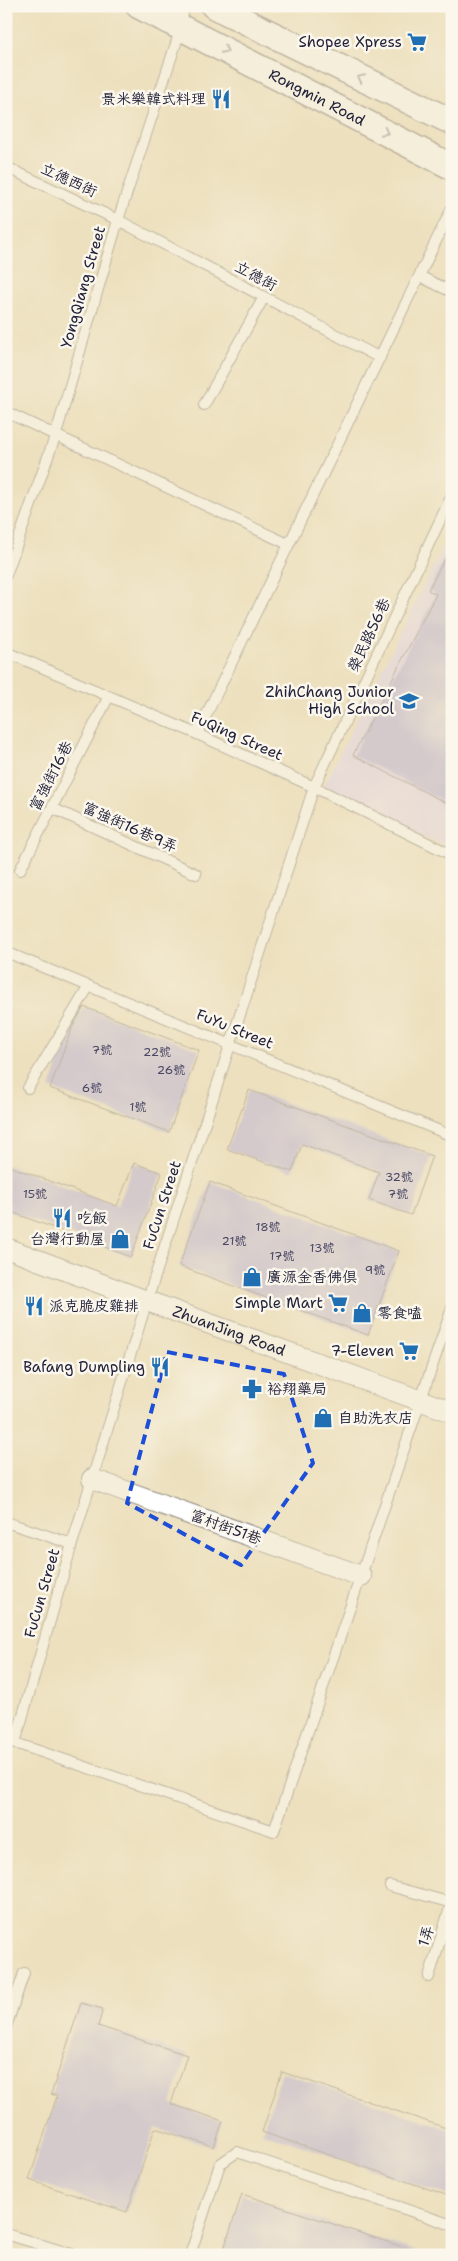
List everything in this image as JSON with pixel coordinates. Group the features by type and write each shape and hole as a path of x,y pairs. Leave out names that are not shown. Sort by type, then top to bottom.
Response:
{"street":[{"name":"Rongmin Road","path":"139,6 183,17 452,167"},
{"path":"214,6 452,122"},
{"name":"ZhuanJing Road","path":"6,1248 147,1302 452,1412"},
{"name":"富村街51巷","path":"92,1479 361,1576"}],"lane":[{"name":"YongQiang Street","path":"6,575 56,434 118,220 183,17"},
{"name":"立德西街","path":"6,167 118,220"},
{"path":"197,734 452,208"},
{"name":"立德街","path":"118,220 380,358"},
{"path":"419,276 452,292"},
{"path":"204,405 264,297"},
{"path":"6,412 288,544"},
{"name":"榮民路56巷","path":"314,787 452,495"},
{"name":"FuQing Street","path":"6,652 197,734 314,787 452,855"},
{"name":"富強街16巷","path":"20,870 109,696"},
{"name":"FuCun Street","path":"314,787 147,1302 72,1544 15,1743 274,1831 452,1308"},
{"name":"富強街16巷9弄","path":"52,808 196,874"},
{"name":"FuYu Street","path":"6,952 452,1136"},
{"path":"28,1088 89,986"},
{"path":"6,1522 72,1544"},
{"path":"390,1886 452,1902"},
{"name":"1弄","path":"429,1977 452,1902"},
{"path":"6,2027 24,1973"},
{"path":"190,2255 220,2164 237,2152 452,2225"},
{"path":"6,2234 75,2255"}],"highlighted area":[{"path":"167,1352 284,1374 313,1463 241,1565 127,1503"}],"shaded area":[{"name":"ZhihChang Junior High School","path":"452,529 452,849 322,790"}],"building":[{"path":"452,545 452,806 353,755 436,594 428,590"},
{"path":"84,1007 199,1050 169,1132 50,1088 72,1028"},
{"path":"249,1090 432,1156 411,1215 369,1200 379,1172 302,1144 292,1172 227,1149"},
{"path":"134,1163 162,1173 131,1257 6,1210 6,1165 117,1206"},
{"path":"210,1182 399,1251 368,1335 179,1266"},
{"path":"81,2003 103,2009 98,2026 187,2055 171,2104 223,2121 214,2147 155,2128 127,2212 29,2180 57,2096 51,2094"},
{"path":"282,2072 452,2130 452,2197 262,2132"},
{"path":"242,2194 415,2251 414,2255 222,2255"}],"place":[{"name":"Shopee Xpress","path":"417,42"},
{"name":"景米樂韓式料理","path":"221,99"},
{"name":"ZhihChang Junior High School","path":"409,701"},
{"name":"吃飯","path":"62,1218"},
{"name":"台灣行動屋","path":"120,1239"},
{"name":"廣源金香佛俱","path":"252,1277"},
{"name":"Simple Mart","path":"338,1303"},
{"name":"派克脆皮雞排","path":"34,1306"},
{"name":"零食嗑","path":"362,1313"},
{"name":"7-Eleven","path":"409,1351"},
{"name":"Bafang Dumpling","path":"160,1367"},
{"name":"裕翔藥局","path":"252,1389"},
{"name":"自助洗衣店","path":"323,1418"}]}
